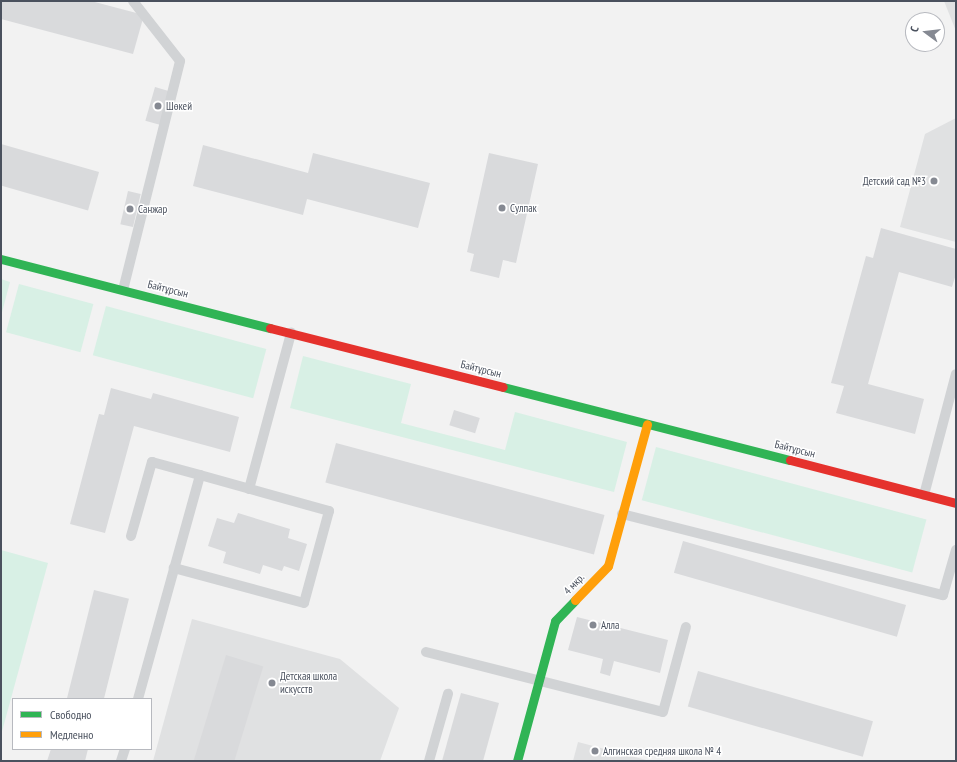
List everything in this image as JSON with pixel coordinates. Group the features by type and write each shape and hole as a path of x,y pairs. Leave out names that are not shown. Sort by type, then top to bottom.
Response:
{"street":[{"name":"Байтұрсын","path":"1,259 956,503"},
{"name":"4 мкр.","path":"517,761 555,621 608,566 647,424"}],"lane":[{"path":"123,290 180,61 133,1"},
{"path":"249,489 291,333"},
{"path":"924,495 956,376"},
{"path":"131,536 152,462 329,511 304,603 174,568"},
{"path":"138,698 200,475"},
{"path":"622,514 943,595 956,550"},
{"path":"426,652 663,712 686,627"},
{"path":"429,761 448,694"},
{"path":"121,761 124,750"}],"shaded area":[{"path":"944,1 956,1 956,31"},
{"name":"Детский сад №3","path":"956,118 956,242 900,227 925,134"},
{"name":"Детская школа искусств","path":"192,619 340,659 399,708 380,761 153,761"},
{"name":"Алгинская средняя школа № 4","path":"578,742 650,761 573,761"}],"green space":[{"path":"1,279 10,282 1,316"},
{"path":"19,284 93,304 80,352 6,332"},
{"path":"106,306 266,349 253,398 93,355"},
{"path":"303,356 411,384 401,423 505,450 515,412 627,442 614,492 290,408"},
{"path":"656,447 926,519 912,573 642,500"},
{"path":"1,550 48,563 1,735"}],"building":[{"path":"1,1 91,1 144,15 133,54 1,19"},
{"name":"Шөкей","path":"155,87 169,91 160,125 145,121"},
{"path":"1,144 99,172 88,211 1,186"},
{"path":"203,145 308,173 313,153 430,183 418,228 307,199 303,215 193,186"},
{"name":"Сулпак","path":"489,153 538,164 516,263 503,260 499,278 470,271 474,254 467,252"},
{"name":"Санжар","path":"128,191 141,194 133,227 120,224"},
{"path":"881,228 956,249 956,274 952,287 899,272 868,384 924,399 915,434 836,413 844,386 831,383 866,256 873,258"},
{"path":"111,388 151,399 153,393 239,417 230,452 134,426 105,533 70,524 99,414 104,415"},
{"path":"454,410 480,418 475,433 449,425"},
{"path":"336,443 605,515 594,555 325,483"},
{"path":"238,513 290,529 288,538 307,544 299,571 284,566 282,571 263,565 260,574 223,563 226,552 208,546 217,518 234,523"},
{"path":"683,541 906,605 897,637 674,573"},
{"path":"94,590 129,599 104,698 67,698"},
{"path":"577,617 668,640 660,673 614,661 610,676 600,673 603,659 568,650"},
{"name":"Детская школа искусств","path":"226,655 263,666 234,761 194,760"},
{"path":"698,671 873,721 863,757 688,707"},
{"path":"461,693 499,703 483,761 442,761"},
{"path":"51,750 88,750 85,761 47,761"}],"traffic: fast":[{"path":"1,259 270,328"},
{"path":"503,387 790,460"},
{"path":"517,761 555,621 575,600"}],"traffic: slow":[{"path":"575,600 608,566 647,424"}],"traffic: jam":[{"path":"270,328 503,387"},
{"path":"790,460 956,503"}],"place":[{"name":"Шөкей","path":"158,106"},
{"name":"Детский сад №3","path":"934,181"},
{"name":"Сулпак","path":"502,208"},
{"name":"Санжар","path":"130,209"},
{"name":"Алла","path":"593,625"},
{"name":"Детская школа искусств","path":"272,683"},
{"name":"Алгинская средняя школа № 4","path":"595,751"}]}
